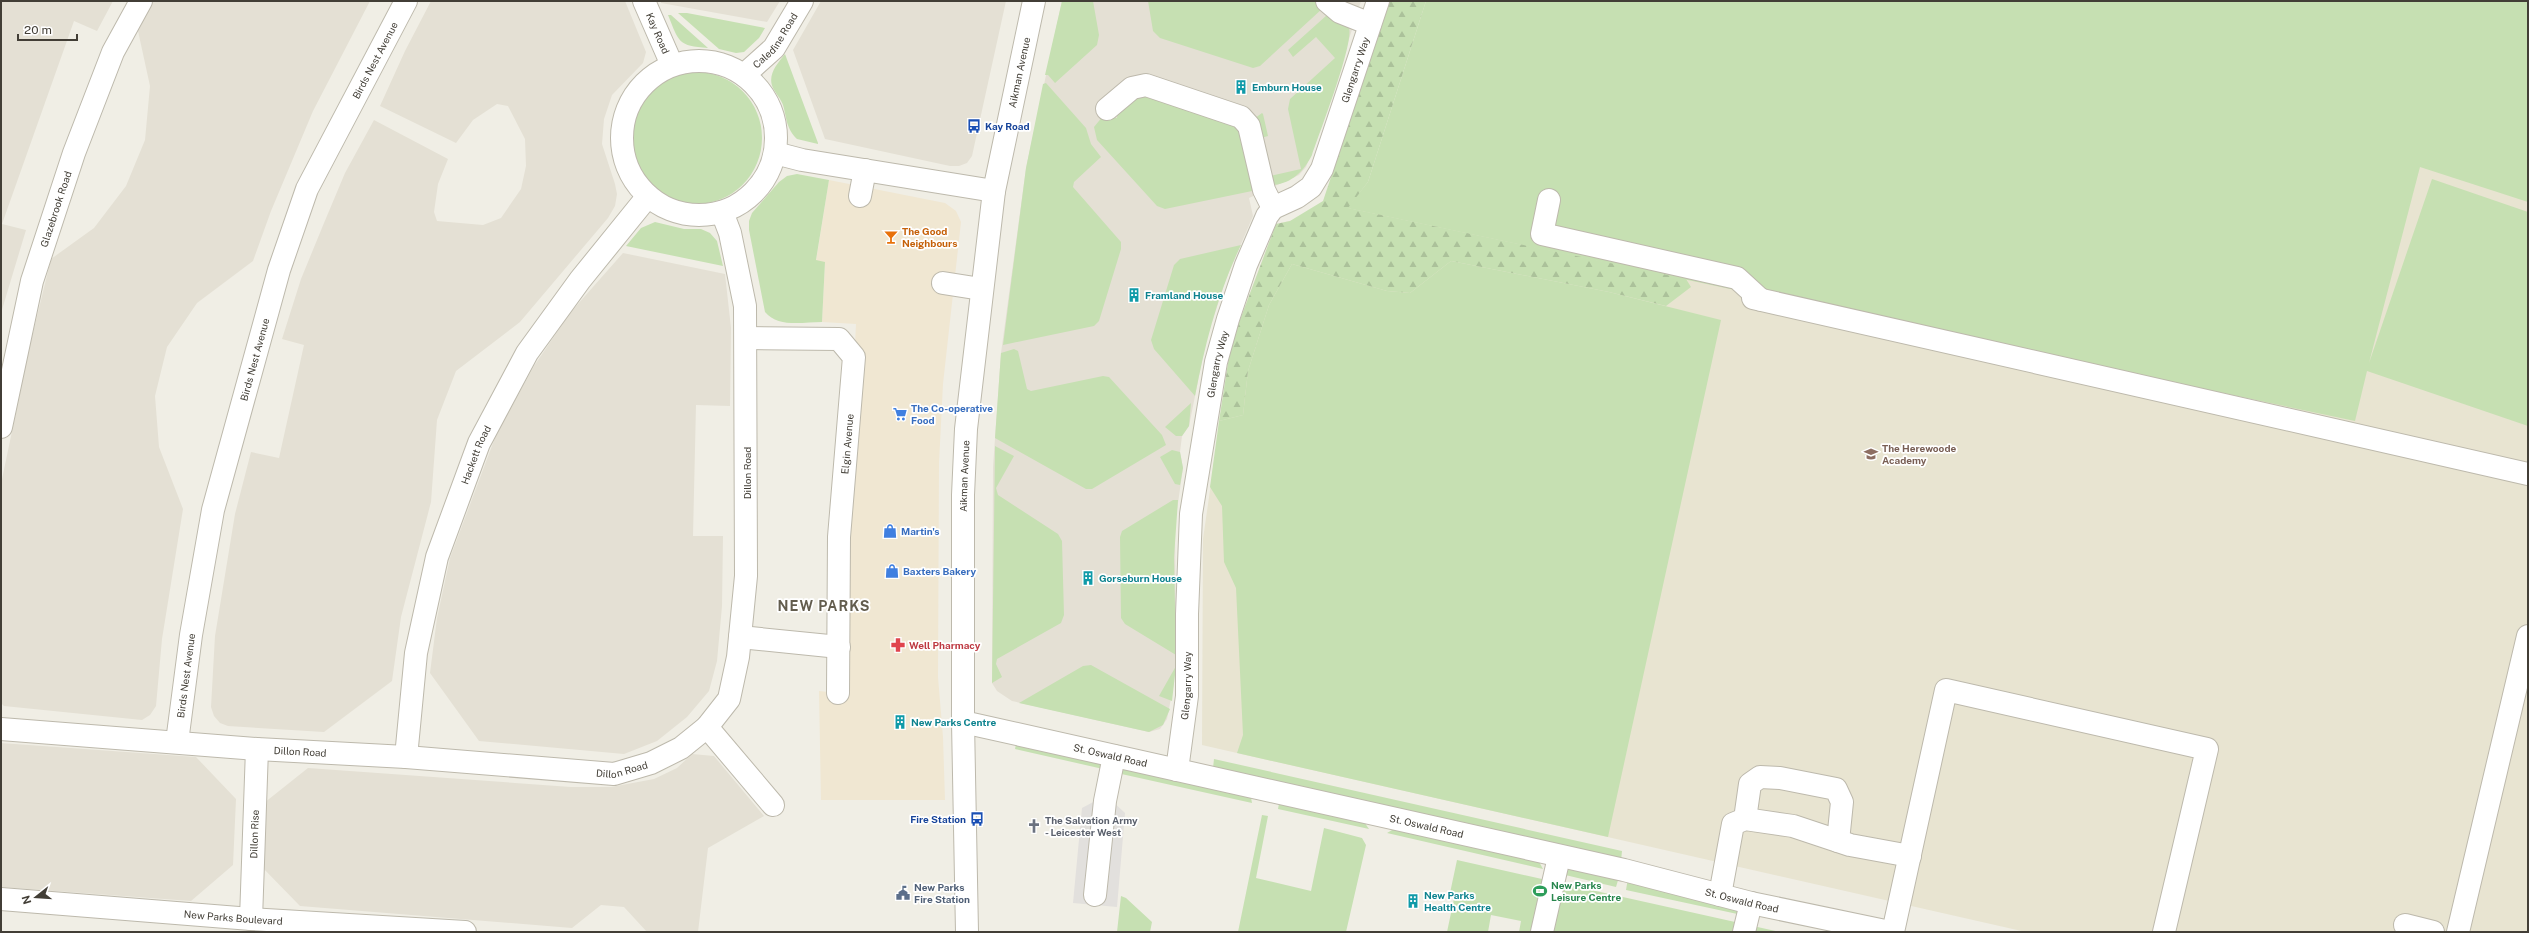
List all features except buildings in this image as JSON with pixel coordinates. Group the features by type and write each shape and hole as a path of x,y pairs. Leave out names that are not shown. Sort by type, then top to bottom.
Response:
{"street":[{"name":"Glazebrook Road","path":"1,427 32,281 74,153 113,52 140,1"},
{"name":"Birds Nest Avenue","path":"177,742 191,635 213,510 279,270 307,189 406,1"},
{"name":"Kay Road","path":"644,1 672,65"},
{"name":"Caledine Road","path":"744,75 774,48 802,1"},
{"name":"Aikman Avenue","path":"967,932 963,722 963,495 966,429 981,289 994,191 1034,1"},
{"path":"1326,1 1340,12 1370,24"},
{"name":"Glengarry Way","path":"1177,770 1187,696 1187,614 1191,514 1216,362 1228,319 1246,265 1273,208 1297,197 1311,187 1322,169 1378,1"},
{"name":"Kay Road","path":"701,60 718,63 744,75 757,87 767,101 773,118 776,135 775,153 768,173 756,190 741,203 722,212 703,215 683,214 664,207 648,196 636,183 627,168 623,150 622,133 625,115 639,90 656,73 672,65 701,60"},
{"path":"1107,109 1132,88 1146,85 1241,117 1249,126 1264,190 1273,208"},
{"path":"775,153 802,160 994,191"},
{"path":"860,196 864,170"},
{"name":"Hackett Road","path":"406,757 416,653 437,557 478,443 527,353 580,280 648,196"},
{"path":"1549,200 1542,234 1737,278 1757,299 2528,474"},
{"name":"Dillon Road","path":"1,729 257,749 406,757 614,774 651,763 681,748 706,727 729,699 738,657 746,568 745,306 730,233 722,212"},
{"path":"943,284 981,289"},
{"name":"Elgin Avenue","path":"746,338 839,339 854,357 839,537 838,693"},
{"path":"740,636 838,647"},
{"path":"2458,932 2528,636"},
{"path":"1892,932 1946,690 2207,749 2164,932"},
{"name":"St. Oswald Road","path":"963,722 1559,857 1624,870 1751,903 1892,932"},
{"path":"706,727 773,805"},
{"name":"Dillon Rise","path":"251,919 257,749"},
{"path":"1096,896 1105,801 1114,756"},
{"path":"1745,819 1750,784 1760,777 1780,778 1836,789 1842,802 1838,841"},
{"path":"1720,895 1733,824 1745,819 1792,826 1838,841 1910,856"},
{"path":"1542,932 1559,857"},
{"name":"New Parks Boulevard","path":"1,899 251,919 465,932"},
{"path":"1744,932 1751,903"},
{"path":"2405,925 2433,932"}],"shaded area":[{"path":"1,1 113,1 97,31 74,21 2,224 26,230 1,313"},
{"path":"153,1 370,1 313,111 271,211 253,261 197,303 167,347 155,396 159,447 183,509 162,639 156,706 150,715 142,720 4,706 1,703 1,484 30,345 51,259 94,228 126,186 145,140 150,86 138,31"},
{"path":"431,1 625,1 646,52 643,63 612,95 604,119 602,144 615,184 617,194 615,206 608,218 520,322 456,371 437,420 431,502 401,617 392,681 324,732 228,726 220,723 214,716 211,707 215,636 235,514 251,452 279,458 304,345 282,339 301,279 345,173 374,120 448,159 438,184 434,212 437,221 483,225 501,218 521,189 526,166 525,139 508,106 497,104 473,120 456,143 380,106 405,51"},
{"path":"661,1 780,1 767,22 661,3"},
{"path":"821,1 1006,1 972,156 967,163 959,166 950,166 825,139 793,50"},
{"path":"1062,1 1361,1 1322,125 1306,167 1299,175 1249,198 1253,216 1226,279 1206,341 1189,426 1182,436 1180,452 1183,468 1175,524 1176,653 1174,683 1167,719 1160,729 1149,732 1012,701 997,691 992,683 993,467 1001,353 1026,168"},
{"name":"The Herewoode Academy","path":"1426,1 2528,1 2528,932 2026,932 1202,745 1203,539 1231,344 1276,224 1347,208 1368,182"},
{"path":"829,180 945,203 956,211 961,222 943,384 939,463 938,677 943,737 945,800 821,800 819,691 838,693 856,324 822,322 825,263 816,261"},
{"path":"623,253 725,274 731,328 730,406 696,405 693,536 723,536 722,606 717,661 709,691 687,717 657,741 624,754 479,741 430,673 437,618 450,558 496,435 534,366 570,313"},
{"path":"1,743 196,757 236,799 233,865 191,901 1,887"},
{"path":"692,754 714,756 764,816 708,848 698,932 647,932 624,907 601,905 572,928 300,906 261,866 264,803 308,768 571,787 611,787 654,779 677,768"},
{"path":"1097,800 1113,802 1125,813 1117,907 1073,903 1082,808"}],"green space":[{"path":"1062,1 1093,1 1099,35 1097,45 1055,83 1048,75 1045,75"},
{"path":"1148,1 1318,1 1323,8 1260,66 1253,68 1160,38 1153,31"},
{"path":"1390,1 1426,1 1368,182 1348,208 1686,279 1691,287 1666,306 1609,292 1451,261 1410,293 1387,291 1292,264 1269,305 1248,371 1243,415 1219,421 1231,344 1276,224 1290,221 1323,201"},
{"path":"1426,1 2528,1 2528,202 2420,167 2369,363 2432,179 2528,212 2528,426 2367,371 2355,421 1347,208 1368,182"},
{"path":"678,13 687,13 765,28 759,38 744,52 736,53 719,49"},
{"path":"668,15 671,15 708,48 691,46 681,41"},
{"path":"1327,15 1340,18 1348,25 1349,28 1349,37 1341,70 1309,161 1292,179 1274,185 1267,179 1251,121 1262,113 1263,114 1268,136 1261,138 1270,176 1301,169 1288,109 1290,99 1335,58 1316,37 1293,57 1288,50"},
{"path":"785,54 818,144 797,139 793,135 787,123 783,105 771,83 772,74"},
{"path":"696,72 721,77 733,83 747,96 757,113 762,138 757,163 751,175 738,189 721,199 696,204 671,199 659,193 645,180 635,163 630,138 635,113 641,101 654,87 671,77"},
{"path":"1046,83 1086,128 1091,144 1101,157 1074,182 1073,187 1121,242 1121,249 1099,321 1094,326 1003,345 1026,168 1043,84"},
{"path":"1132,92 1227,119 1240,131 1257,190 1165,209 1157,206 1097,140 1094,127 1103,116 1117,118 1118,104"},
{"path":"797,174 829,180 816,260 825,262 822,322 784,322 770,317 765,312 749,230 749,221 752,213 779,182 787,176"},
{"path":"655,222 684,229 701,229 710,233 717,241 723,266 626,246 641,228"},
{"path":"1241,245 1226,281 1213,319 1195,396 1154,349 1151,340 1174,265 1180,259"},
{"path":"1451,261 1609,292 1721,320 1608,837 1237,753 1243,735 1236,588 1224,562 1222,506 1210,487 1219,421 1243,415 1248,371 1269,305 1292,264 1387,291 1410,293"},
{"path":"1014,349 1018,351 1027,389 1031,391 1103,376 1109,377 1162,435 1166,445 1092,489 1086,489 995,438 1001,353"},
{"path":"1191,403 1189,426 1182,436 1176,436 1165,427"},
{"path":"995,446 1014,456 996,488 998,495 1058,534 1062,541 1064,615 1061,623 997,659 996,664 1002,677 992,683"},
{"path":"1172,450 1180,452 1183,468 1180,485 1175,484 1160,457"},
{"path":"1173,500 1178,500 1174,557 1176,655 1125,624 1121,618 1120,537 1122,531"},
{"path":"1091,665 1170,709 1163,725 1149,732 1019,703 1083,666"},
{"path":"1176,666 1172,701 1159,696"},
{"path":"1017,739 1099,758 1103,769 1015,749"},
{"path":"1214,759 1622,851 1621,861 1213,768"},
{"path":"1124,764 1250,792 1252,803 1117,773"},
{"path":"1280,798 1360,816 1369,829 1278,809"},
{"path":"1262,815 1268,816 1256,878 1311,891 1324,828 1362,838 1366,845 1346,932 1238,932"},
{"path":"1399,826 1537,858 1543,869 1387,833"},
{"name":"New Parks Leisure Centre","path":"1457,860 1780,932 1519,932 1521,921 1491,915 1488,932 1447,932 1455,894 1450,893"},
{"path":"1573,865 1619,877 1616,887 1561,874"},
{"path":"1628,878 1736,904 1742,915 1626,890"},
{"path":"1121,896 1126,898 1152,922 1150,932 1117,932"}],"place":[{"name":"Emburn House","path":"1241,87"},
{"name":"Kay Road","path":"974,126"},
{"name":"The Good Neighbours","path":"891,237"},
{"name":"Framland House","path":"1134,295"},
{"name":"The Co-operative Food","path":"900,414"},
{"name":"The Herewoode Academy","path":"1871,454"},
{"name":"Martin's","path":"890,531"},
{"name":"Baxters Bakery","path":"892,571"},
{"name":"Gorseburn House","path":"1088,578"},
{"name":"Well Pharmacy","path":"898,645"},
{"name":"New Parks Centre","path":"900,722"},
{"name":"Fire Station","path":"977,819"},
{"name":"The Salvation Army - Leicester West","path":"1034,826"},
{"name":"New Parks Leisure Centre","path":"1540,891"},
{"name":"New Parks Fire Station","path":"903,893"},
{"name":"New Parks Health Centre","path":"1413,901"}],"district":[{"name":"NEW PARKS","path":"824,606"}]}
